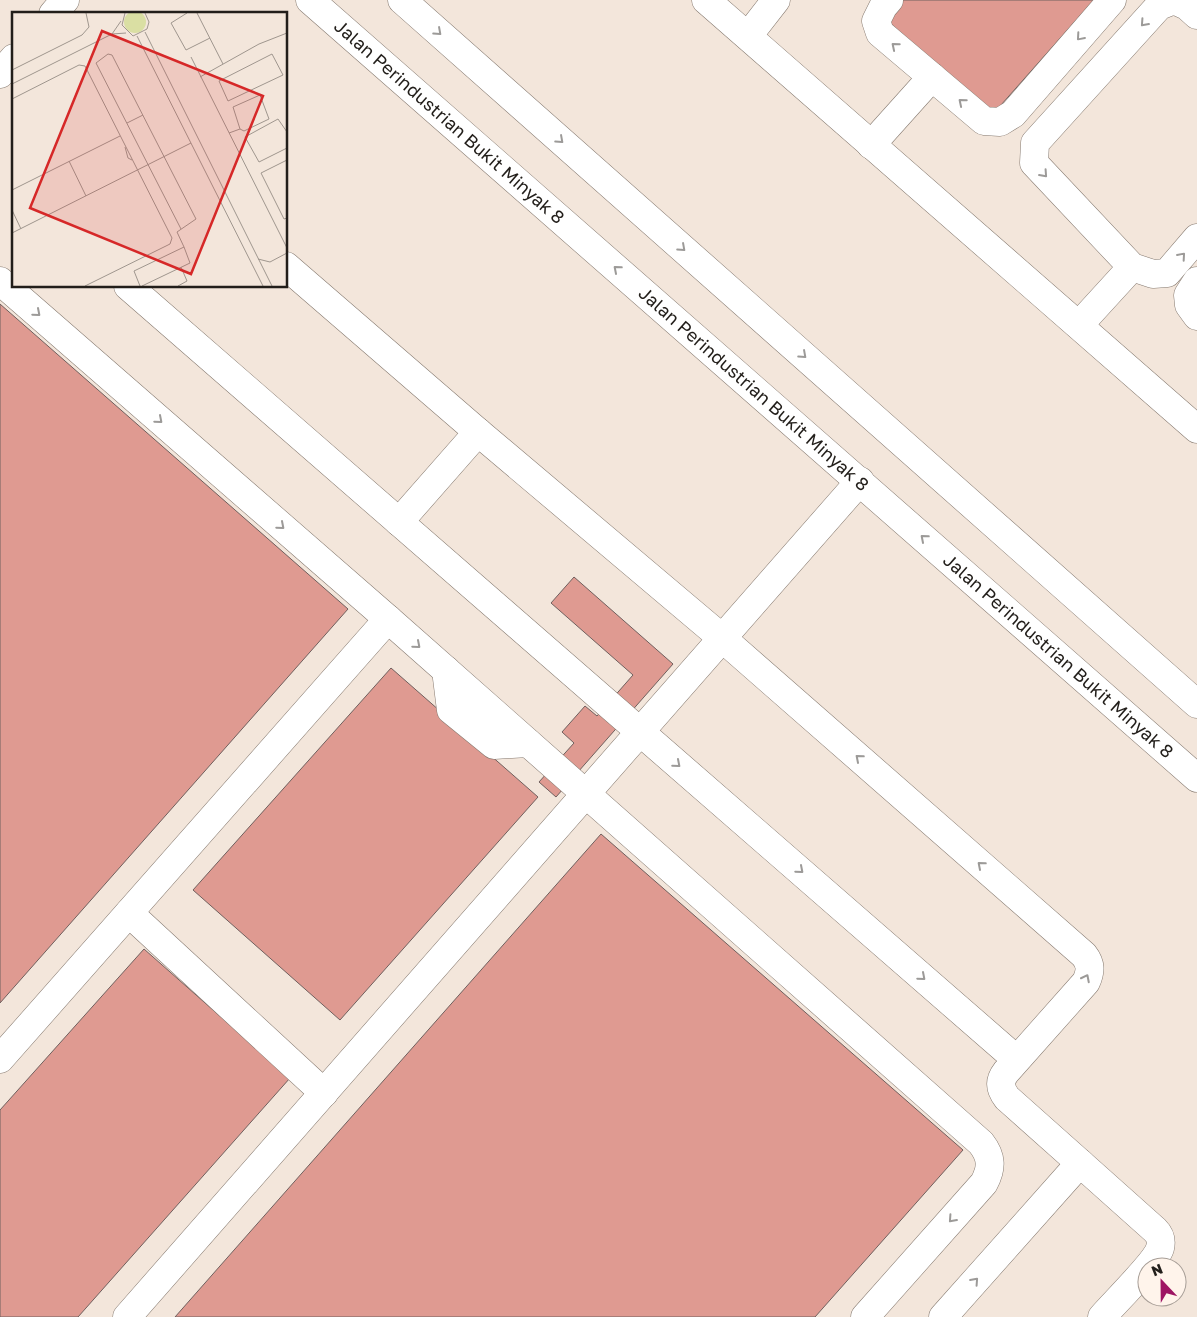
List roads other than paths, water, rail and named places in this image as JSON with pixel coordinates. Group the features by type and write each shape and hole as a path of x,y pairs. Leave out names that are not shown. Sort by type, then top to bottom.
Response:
{"street":[{"path":"55,12 65,0"},
{"name":"Jalan Perindustrian Bukit Minyak 8","path":"310,0 1197,778"},
{"path":"402,0 1197,704"},
{"path":"706,0 1197,428"},
{"path":"748,36 776,0"},
{"path":"889,0 876,20 880,33 984,121 1000,122 1013,114 1112,0"},
{"path":"1197,15 1187,6 1174,0 1159,6 1035,143 1034,163 1132,268 1153,274 1168,272 1197,238"},
{"path":"0,74 12,60"},
{"path":"871,145 932,76"},
{"path":"288,268 478,432 722,638 1084,955 1090,968 1086,982 1016,1059 1002,1078 1001,1085 1007,1098 1160,1236 1161,1243 1157,1256 1114,1313"},
{"path":"1079,324 1132,268"},
{"path":"0,281 446,670 974,1136 988,1152 991,1162 989,1173 984,1183 865,1317"},
{"path":"1197,281 1188,295 1189,305 1197,316"},
{"path":"130,288 1016,1059"},
{"path":"399,522 478,432"},
{"path":"127,1317 860,481"},
{"path":"0,1059 388,620"},
{"path":"129,913 324,1093"},
{"path":"943,1317 1080,1163"}]}
